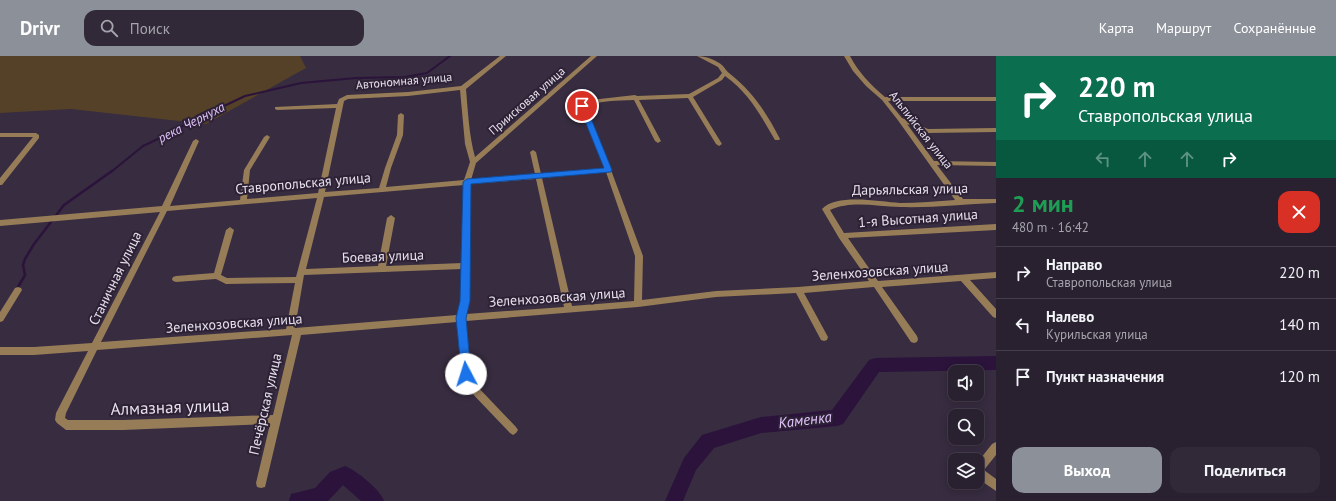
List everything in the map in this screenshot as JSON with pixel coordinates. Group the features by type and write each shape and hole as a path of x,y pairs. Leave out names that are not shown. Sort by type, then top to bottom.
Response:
{"street":[{"path":"503,56 463,88 466,133 473,162 467,182 465,301 461,318 466,374 470,385 513,430"},
{"name":"Приисковая улица","path":"473,162 594,56"},
{"path":"700,56 720,66 725,73 739,82 766,116 777,139"},
{"name":"Альпийская улица","path":"847,56 855,70 868,85 884,99 899,118 960,201"},
{"path":"638,304 639,256 608,170 582,106 591,102 635,97 690,96 720,79 725,73"},
{"name":"Автономная улица","path":"348,97 408,94 463,88"},
{"path":"690,96 720,144"},
{"name":"Печёрская улица","path":"261,483 276,419 293,332 300,276 321,195 341,100 348,97"},
{"path":"635,97 658,141"},
{"path":"884,99 996,99"},
{"path":"277,108 340,106"},
{"path":"382,190 400,135 401,115"},
{"path":"899,118 927,132 996,130"},
{"path":"0,135 36,135 36,138 0,183"},
{"path":"242,201 247,170 267,137"},
{"name":"Станичная улица","path":"66,424 60,420 61,413 165,208 196,141"},
{"path":"533,152 569,309"},
{"path":"933,163 996,164"},
{"name":"Ставропольская улица","path":"0,223 608,170"},
{"name":"Дарьяльская улица","path":"842,236 826,209 834,205 854,202 898,205 960,201 996,201"},
{"path":"381,269 391,218"},
{"name":"1-я Высотная улица","path":"842,236 996,227"},
{"path":"218,276 230,230"},
{"path":"842,236 914,339"},
{"name":"Боевая улица","path":"176,279 218,276 226,281 381,269 466,266"},
{"name":"Зеленхозовская улица","path":"0,351 34,351 293,332 638,304 716,294 798,290 996,275"},
{"path":"964,278 996,315"},
{"path":"0,319 18,290"},
{"path":"798,290 824,337"},
{"name":"Алмазная улица","path":"66,424 123,425 276,419"},
{"path":"996,447 977,471 996,486"}],"shaded area":[{"path":"0,56 300,56 306,68 206,124 71,109 0,113"}],"waterway":[{"name":"река Чернуха","path":"111,172 143,146 177,130 197,116 209,110 224,106 245,96 301,83 356,78 405,77 427,73 450,56"},
{"name":"река Чернуха","path":"18,287 25,275 23,265 25,259 34,244 64,205 112,171"},
{"name":"Каменка","path":"674,501 690,464 708,441 761,425 837,418 875,365 996,363"},
{"path":"298,501 320,496 336,478 345,475 375,501"}],"route":[{"path":"466,374 461,318 465,301 467,182 608,170 582,106"}]}
